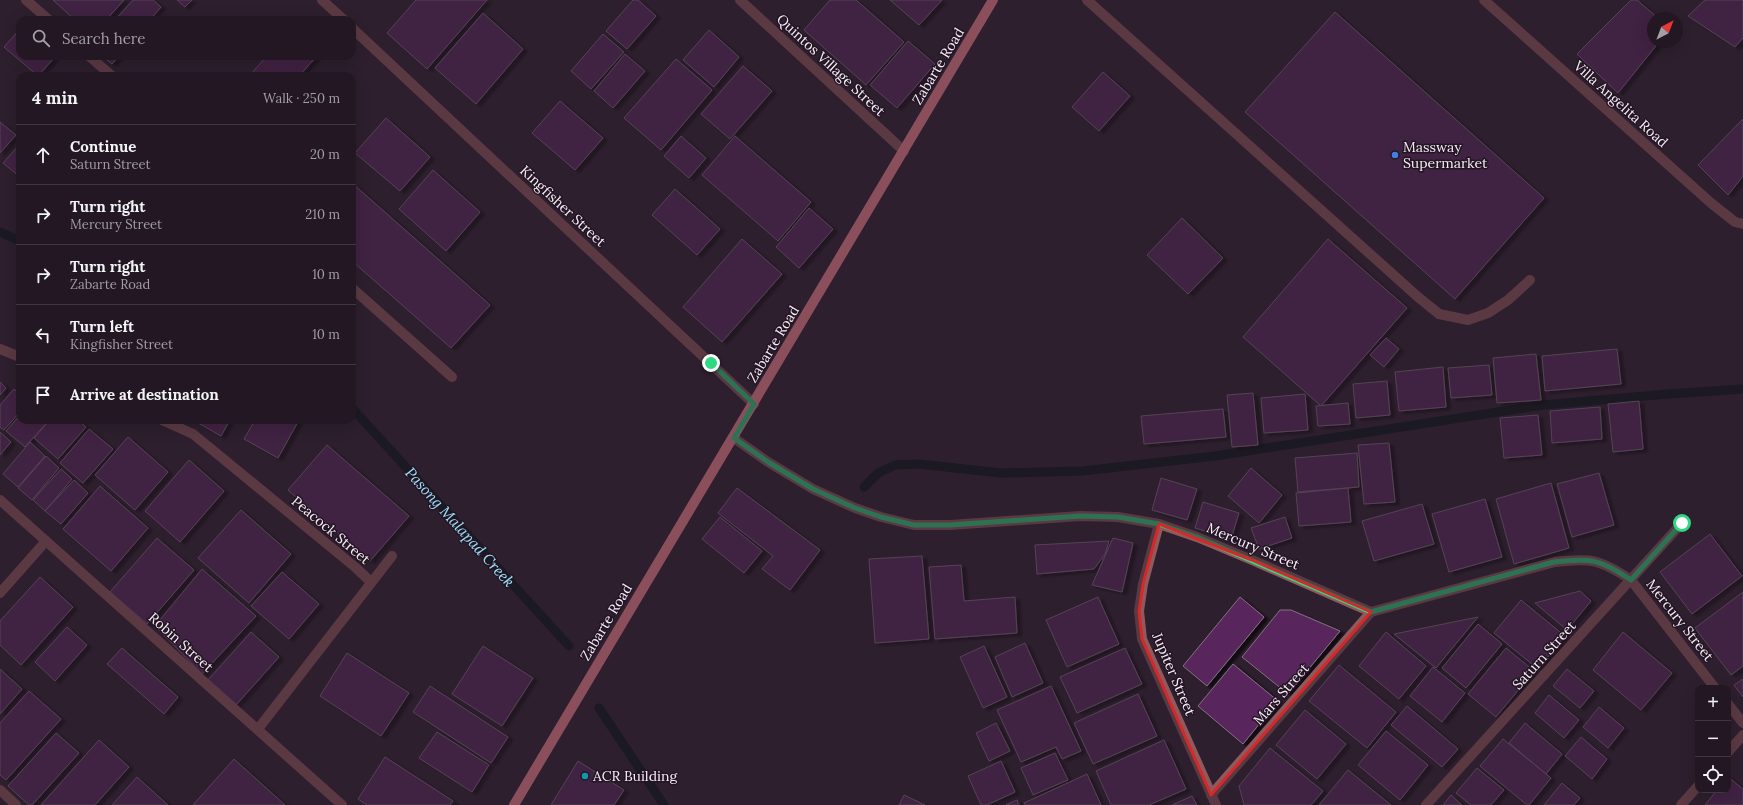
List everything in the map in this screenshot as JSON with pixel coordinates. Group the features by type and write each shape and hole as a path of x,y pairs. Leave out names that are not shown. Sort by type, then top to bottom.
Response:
{"main road":[{"name":"Zabarte Road","path":"514,805 734,438 993,0"}],"street":[{"path":"26,0 44,16"},
{"path":"322,0 340,16"},
{"name":"Quintos Village Street","path":"740,0 904,151"},
{"path":"1087,0 1418,298 1439,314 1468,320 1488,313 1508,300 1530,280"},
{"name":"Villa Angelita Road","path":"1484,0 1712,203 1735,222 1743,224"},
{"name":"Kingfisher Street","path":"356,32 754,404"},
{"path":"94,60 107,72"},
{"path":"356,292 452,377"},
{"path":"0,349 16,355"},
{"name":"Peacock Street","path":"171,424 193,434 355,567 371,582 258,729"},
{"name":"Mercury Street","path":"734,438 768,462 813,489 855,508 881,517 914,525 950,525 1080,516 1118,517 1159,524 1218,545 1371,612 1554,562 1578,560 1599,561 1616,569 1631,580 1713,685"},
{"name":"Robin Street","path":"0,500 342,805"},
{"name":"Saturn Street","path":"1426,805 1682,523"},
{"name":"Jupiter Street","path":"1159,524 1139,611 1142,639 1216,805"},
{"path":"0,593 46,541"},
{"path":"371,582 392,556"},
{"name":"Mars Street","path":"1211,794 1371,612"},
{"path":"1731,708 1743,723"},
{"path":"1731,749 1743,735"},
{"path":"1680,805 1695,789"},
{"path":"0,790 16,805"}],"highlighted area":[{"path":"1159,524 1252,560 1371,612 1211,795 1142,639 1139,611 1143,584"}],"building":[{"path":"53,0 124,0 110,16 71,16"},
{"path":"133,0 153,0 161,7 153,16 119,16"},
{"path":"177,0 192,0 185,7"},
{"path":"416,0 487,0 427,69 387,33"},
{"path":"633,0 638,0 656,16 627,49 606,31"},
{"path":"830,0 856,0 904,42 866,85 804,30"},
{"path":"890,0 942,0 919,25"},
{"path":"1631,0 1637,0 1651,12 1647,12 1647,48 1654,48 1618,93 1577,54"},
{"path":"1705,0 1743,0 1743,38 1735,47 1688,16"},
{"name":"Massway Supermarket","path":"1335,12 1544,198 1455,299 1245,112"},
{"path":"483,13 523,49 476,104 435,68"},
{"path":"709,30 739,57 714,87 683,60"},
{"path":"16,34 16,57 4,47"},
{"path":"603,34 624,52 591,89 571,71"},
{"path":"908,41 935,64 897,108 870,85"},
{"path":"625,54 645,71 613,108 594,91"},
{"path":"676,59 712,90 661,150 624,118"},
{"path":"19,60 52,60 42,72 33,72"},
{"path":"107,60 116,60 112,64"},
{"path":"263,60 313,60 303,72 253,72"},
{"path":"743,66 772,91 730,139 701,114"},
{"path":"1103,72 1130,96 1099,131 1072,107"},
{"path":"560,101 603,138 575,170 532,133"},
{"path":"386,118 430,157 400,191 356,154 356,152"},
{"path":"1743,119 1743,176 1728,195 1698,165"},
{"path":"0,122 16,135 0,153"},
{"path":"681,136 706,158 689,178 664,156"},
{"path":"735,136 811,202 778,241 702,175"},
{"path":"16,148 16,174 3,163"},
{"path":"433,170 480,212 446,251 399,209"},
{"path":"356,187 490,305 451,348 356,265"},
{"path":"675,189 720,229 697,255 652,215"},
{"path":"809,208 833,229 799,268 776,247"},
{"path":"1182,218 1223,258 1188,294 1147,255"},
{"path":"742,239 782,274 722,342 683,307"},
{"path":"1328,239 1407,308 1321,406 1243,337"},
{"path":"1386,338 1399,349 1384,367 1370,355"},
{"path":"1617,349 1621,384 1545,391 1542,356"},
{"path":"1536,354 1541,400 1497,403 1493,358"},
{"path":"1489,365 1492,395 1451,398 1448,368"},
{"path":"1443,367 1446,407 1399,411 1395,372"},
{"path":"1387,381 1390,415 1356,418 1353,384"},
{"path":"0,382 6,388 0,395"},
{"path":"14,389 16,391 16,416 4,430 0,427 0,405"},
{"path":"1253,393 1258,445 1232,447 1227,395"},
{"path":"1305,394 1308,430 1264,433 1261,398"},
{"path":"1639,401 1643,449 1613,452 1608,404"},
{"path":"1348,403 1350,424 1318,426 1316,406"},
{"path":"1600,407 1602,439 1552,443 1550,411"},
{"path":"1223,409 1226,437 1144,444 1141,416"},
{"path":"1538,415 1542,455 1504,458 1500,418"},
{"path":"16,420 16,424 45,424 25,447 6,431"},
{"path":"46,424 83,424 86,427 58,459 34,438"},
{"path":"200,424 228,424 221,436"},
{"path":"253,424 297,424 278,458 244,439"},
{"path":"89,429 113,449 83,483 60,463"},
{"path":"0,432 11,442 0,455"},
{"path":"128,437 168,472 135,510 95,475"},
{"path":"30,442 45,456 18,487 3,474"},
{"path":"1389,443 1395,502 1364,504 1358,445"},
{"path":"327,445 409,516 370,561 288,490"},
{"path":"1357,453 1359,487 1298,492 1295,458"},
{"path":"46,456 59,468 32,500 18,488"},
{"path":"189,460 224,491 180,542 145,511"},
{"path":"1251,468 1282,495 1259,523 1228,496"},
{"path":"61,469 72,479 45,511 33,500"},
{"path":"1599,473 1614,525 1572,537 1557,484"},
{"path":"1161,478 1197,489 1187,520 1152,510"},
{"path":"74,480 88,493 61,524 45,511"},
{"path":"1551,483 1569,548 1514,564 1496,499"},
{"path":"100,486 148,528 111,571 63,529"},
{"path":"737,488 820,550 790,590 762,569 773,556 718,513"},
{"path":"1348,488 1351,522 1299,526 1296,493"},
{"path":"1485,499 1502,557 1449,572 1432,514"},
{"path":"1203,502 1239,513 1231,539 1195,528"},
{"path":"1422,504 1434,544 1374,561 1362,521"},
{"path":"241,510 291,554 249,603 198,558"},
{"path":"720,517 762,551 744,573 702,539"},
{"path":"1285,517 1292,538 1259,549 1251,528"},
{"path":"1710,534 1742,576 1692,614 1660,572"},
{"path":"157,538 194,570 147,624 110,592"},
{"path":"1113,538 1133,543 1122,592 1092,585"},
{"path":"1109,541 1105,554 1094,569 1037,574 1035,545"},
{"path":"922,556 929,639 875,643 869,559"},
{"path":"961,565 964,601 1015,597 1017,633 935,639 929,567"},
{"path":"202,569 256,616 202,674 155,626"},
{"path":"282,572 319,604 289,639 251,606"},
{"path":"40,577 73,607 21,665 0,645 0,621"},
{"path":"1580,591 1591,601 1567,630 1535,603"},
{"path":"1743,592 1743,666 1731,675 1695,628"},
{"path":"1098,597 1119,644 1067,667 1046,620"},
{"path":"1240,597 1264,617 1207,686 1183,666"},
{"path":"1521,600 1565,636 1538,669 1494,633"},
{"path":"1280,610 1291,610 1340,631 1288,694 1242,657"},
{"path":"1478,617 1436,668 1394,634 1409,631"},
{"path":"1478,624 1502,644 1466,688 1442,668"},
{"path":"67,627 87,645 55,681 35,662"},
{"path":"251,632 279,657 236,705 208,680"},
{"path":"1386,632 1426,666 1399,699 1359,666"},
{"path":"1623,632 1672,673 1641,710 1593,670"},
{"path":"1025,643 1043,683 1012,697 995,657"},
{"path":"483,646 533,678 502,726 452,694"},
{"path":"984,646 1007,697 983,708 960,657"},
{"path":"122,648 178,697 164,714 107,664"},
{"path":"1125,648 1142,684 1077,713 1060,677"},
{"path":"1506,648 1534,671 1496,717 1468,694"},
{"path":"347,653 409,693 381,736 320,696"},
{"path":"1233,664 1278,701 1243,744 1198,706"},
{"path":"1339,665 1396,712 1367,748 1309,701"},
{"path":"1433,667 1465,693 1442,722 1410,696"},
{"path":"0,669 22,689 0,714"},
{"path":"1567,669 1594,691 1580,708 1553,686"},
{"path":"1743,679 1743,697 1734,685"},
{"path":"430,686 508,737 491,763 413,712"},
{"path":"1051,686 1081,751 1062,759 1056,747 1021,762 997,710"},
{"path":"29,691 61,719 6,780 0,775 0,723"},
{"path":"1138,694 1157,736 1093,764 1074,723"},
{"path":"1549,695 1579,720 1564,738 1535,713"},
{"path":"1407,706 1458,749 1442,767 1391,725"},
{"path":"1599,707 1624,728 1608,748 1583,727"},
{"path":"1305,710 1346,744 1317,779 1276,745"},
{"path":"996,723 1010,751 989,761 976,733"},
{"path":"1525,723 1562,754 1546,774 1509,743"},
{"path":"1386,731 1428,765 1400,800 1358,765"},
{"path":"437,732 489,765 472,792 419,758"},
{"path":"56,733 79,753 32,805 29,805 8,786"},
{"path":"1581,737 1607,759 1592,779 1565,756"},
{"path":"1503,739 1551,778 1529,805 1527,805 1480,766"},
{"path":"99,740 129,767 95,805 41,805"},
{"path":"1164,740 1186,789 1149,805 1111,805 1096,771"},
{"path":"1270,748 1323,791 1311,805 1244,805 1239,786"},
{"path":"1055,753 1068,780 1033,795 1021,768"},
{"path":"385,757 453,801 450,805 367,805 358,799"},
{"path":"234,759 285,805 193,805"},
{"name":"ACR Building","path":"578,761 624,790 614,805 551,805"},
{"path":"1001,761 1015,792 987,805 981,805 968,776"},
{"path":"1477,768 1504,790 1491,805 1471,805 1456,793"},
{"path":"1348,770 1391,805 1319,805"},
{"path":"1087,774 1101,805 1025,805 1024,803"},
{"path":"137,777 168,805 112,805"},
{"path":"1731,779 1743,789 1743,805 1705,805 1715,793 1731,793"},
{"path":"1562,783 1580,798 1574,805 1544,805"},
{"path":"904,795 925,805 899,805"},
{"path":"1451,795 1462,805 1443,805"},
{"path":"1192,796 1197,805 1172,805"},
{"path":"1017,800 1019,805 1006,805"}],"waterway":[{"name":"Pasong Malapad Creek","path":"0,232 16,239"},
{"path":"864,487 878,473 895,465 919,464 1001,473 1082,471 1215,456 1543,405 1743,389"},
{"name":"Pasong Malapad Creek","path":"356,412 569,646"},
{"name":"Pasong Malapad Creek","path":"599,708 664,805"}],"place":[{"name":"Massway Supermarket","path":"1395,155"},
{"name":"ACR Building","path":"585,776"}],"route":[{"path":"711,363 754,404 734,438 790,476 813,489 855,508 881,517 914,525 950,525 1080,516 1118,517 1159,524 1197,537 1371,612 1554,562 1578,560 1599,561 1616,569 1631,580 1682,523"}]}
